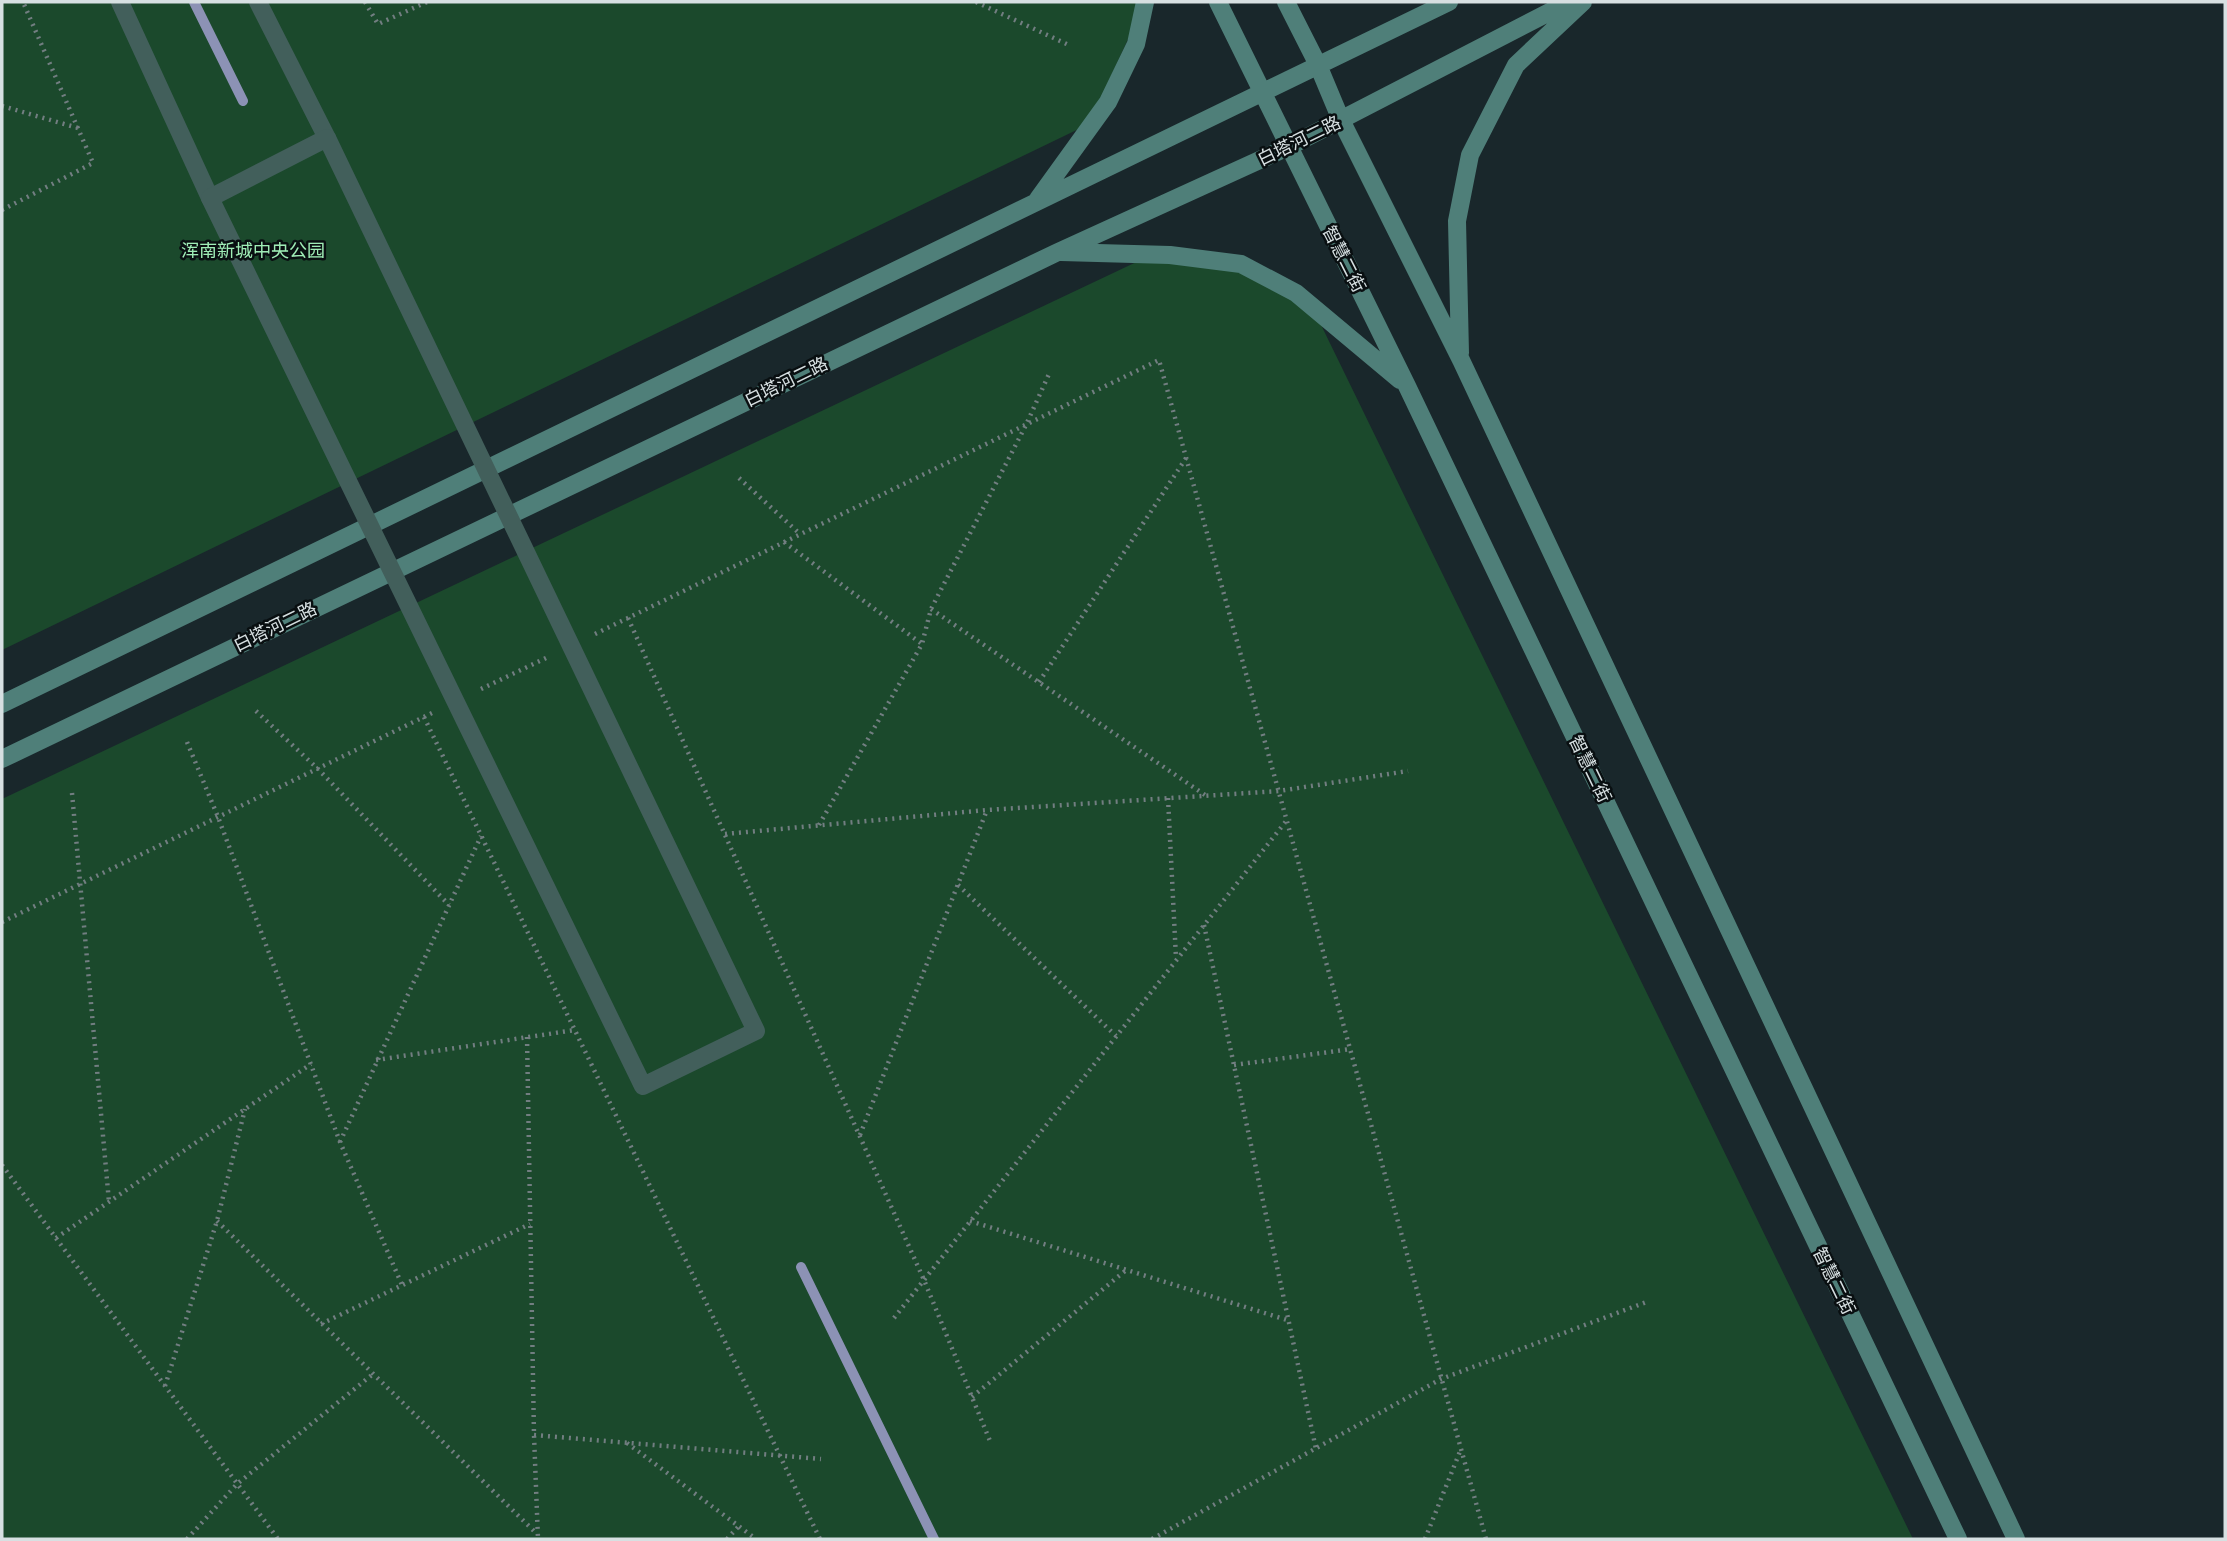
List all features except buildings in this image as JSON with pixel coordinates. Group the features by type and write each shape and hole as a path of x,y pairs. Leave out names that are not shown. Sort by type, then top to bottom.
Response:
{"main road":[{"path":"1037,201 1108,102 1136,44 1145,2"},
{"name":"智慧二街","path":"1218,2 1407,386 1958,1539"},
{"path":"1286,2 1318,65 1341,120 1461,360 2016,1539"},
{"path":"2,704 1449,2"},
{"name":"白塔河二路","path":"2,759 1058,252 1288,147 1569,2"},
{"path":"1461,360 1457,222 1469,155 1516,65 1583,2"},
{"path":"1058,252 1170,255 1241,264 1296,293 1407,386"}],"street":[{"path":"120,2 210,198 643,1086 756,1031 327,138 258,2"},
{"path":"210,198 327,138"}],"path":[{"path":"2,210 93,163 23,2"},
{"path":"365,2 378,24 428,2"},
{"path":"976,2 1071,46"},
{"path":"2,106 78,128"},
{"path":"592,636 1159,360 1486,1539"},
{"path":"819,826 922,644 931,609 1026,425 1049,374"},
{"path":"1039,682 1187,458"},
{"path":"739,478 800,534"},
{"path":"784,542 922,644"},
{"path":"931,609 1206,796"},
{"path":"628,618 924,1280 990,1441"},
{"path":"472,694 556,653"},
{"path":"256,711 318,769 449,905"},
{"path":"2,922 436,711"},
{"path":"424,717 820,1539"},
{"path":"187,742 218,817 340,1142 402,1285"},
{"path":"724,834 987,810 1279,791 1408,771"},
{"path":"72,793 109,1202"},
{"path":"1168,798 1176,960"},
{"path":"859,1136 987,810"},
{"path":"894,1318 1287,820"},
{"path":"340,1142 481,835"},
{"path":"958,886 1116,1036"},
{"path":"1204,924 1316,1449"},
{"path":"376,1060 575,1030"},
{"path":"527,1037 538,1537"},
{"path":"1234,1065 1351,1049"},
{"path":"55,1238 311,1064"},
{"path":"165,1386 216,1221 246,1108"},
{"path":"2,1165 278,1539"},
{"path":"216,1221 538,1537"},
{"path":"970,1222 1288,1320"},
{"path":"321,1324 530,1224"},
{"path":"972,1397 1126,1270"},
{"path":"1152,1539 1441,1379 1649,1301"},
{"path":"187,1539 237,1483 373,1374"},
{"path":"534,1435 821,1459"},
{"path":"627,1443 756,1539"},
{"path":"1425,1539 1461,1448"},
{"path":"727,1539 738,1527"}],"green space":[{"name":"浑南新城中央公园","path":"2,2 1145,2 1089,124 2,650"},
{"path":"1166,248 1305,292 1913,1539 2,1539 2,799"}],"waterway":[{"path":"194,2 243,101"},
{"path":"801,1267 934,1539"}]}
